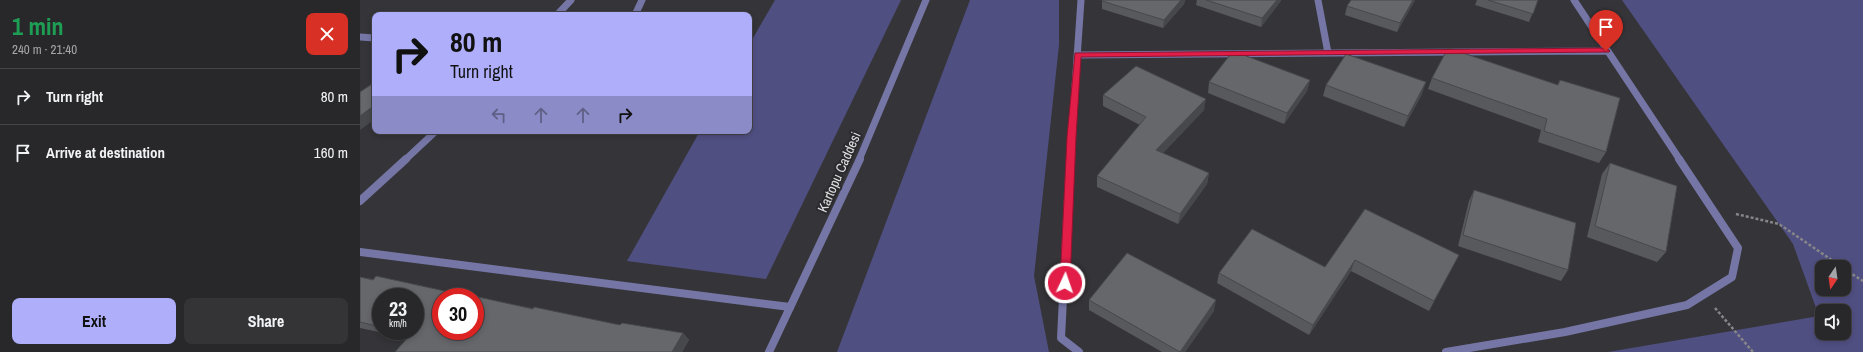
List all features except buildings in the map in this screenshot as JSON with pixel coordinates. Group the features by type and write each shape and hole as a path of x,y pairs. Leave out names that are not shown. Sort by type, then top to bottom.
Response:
{"street":[{"path":"560,12 571,0"},
{"path":"636,12 642,0"},
{"name":"Kartopu Caddesi","path":"769,352 851,180 926,0"},
{"path":"1079,352 1061,338 1081,0"},
{"path":"1318,0 1328,53"},
{"path":"1446,352 1565,332 1687,305 1732,277 1738,248 1606,51 1574,0"},
{"path":"360,37 372,38"},
{"path":"1078,55 1606,51"},
{"path":"360,201 433,134"},
{"path":"360,252 790,307"}],"path":[{"path":"1711,207 1779,224 1831,260"},
{"path":"1851,273 1863,281"},
{"path":"1703,294 1753,352"}],"shaded area":[{"path":"775,0 901,0 766,279 627,261 698,134 752,134 752,40"},
{"path":"970,0 1059,0 1059,45 1034,276 1049,352 837,352"},
{"path":"1622,0 1863,0 1863,352 1608,352 1815,317 1815,340 1851,340 1851,304 1815,305 1793,244"}],"route":[{"path":"1065,283 1072,137 1078,55 1606,51"}]}
